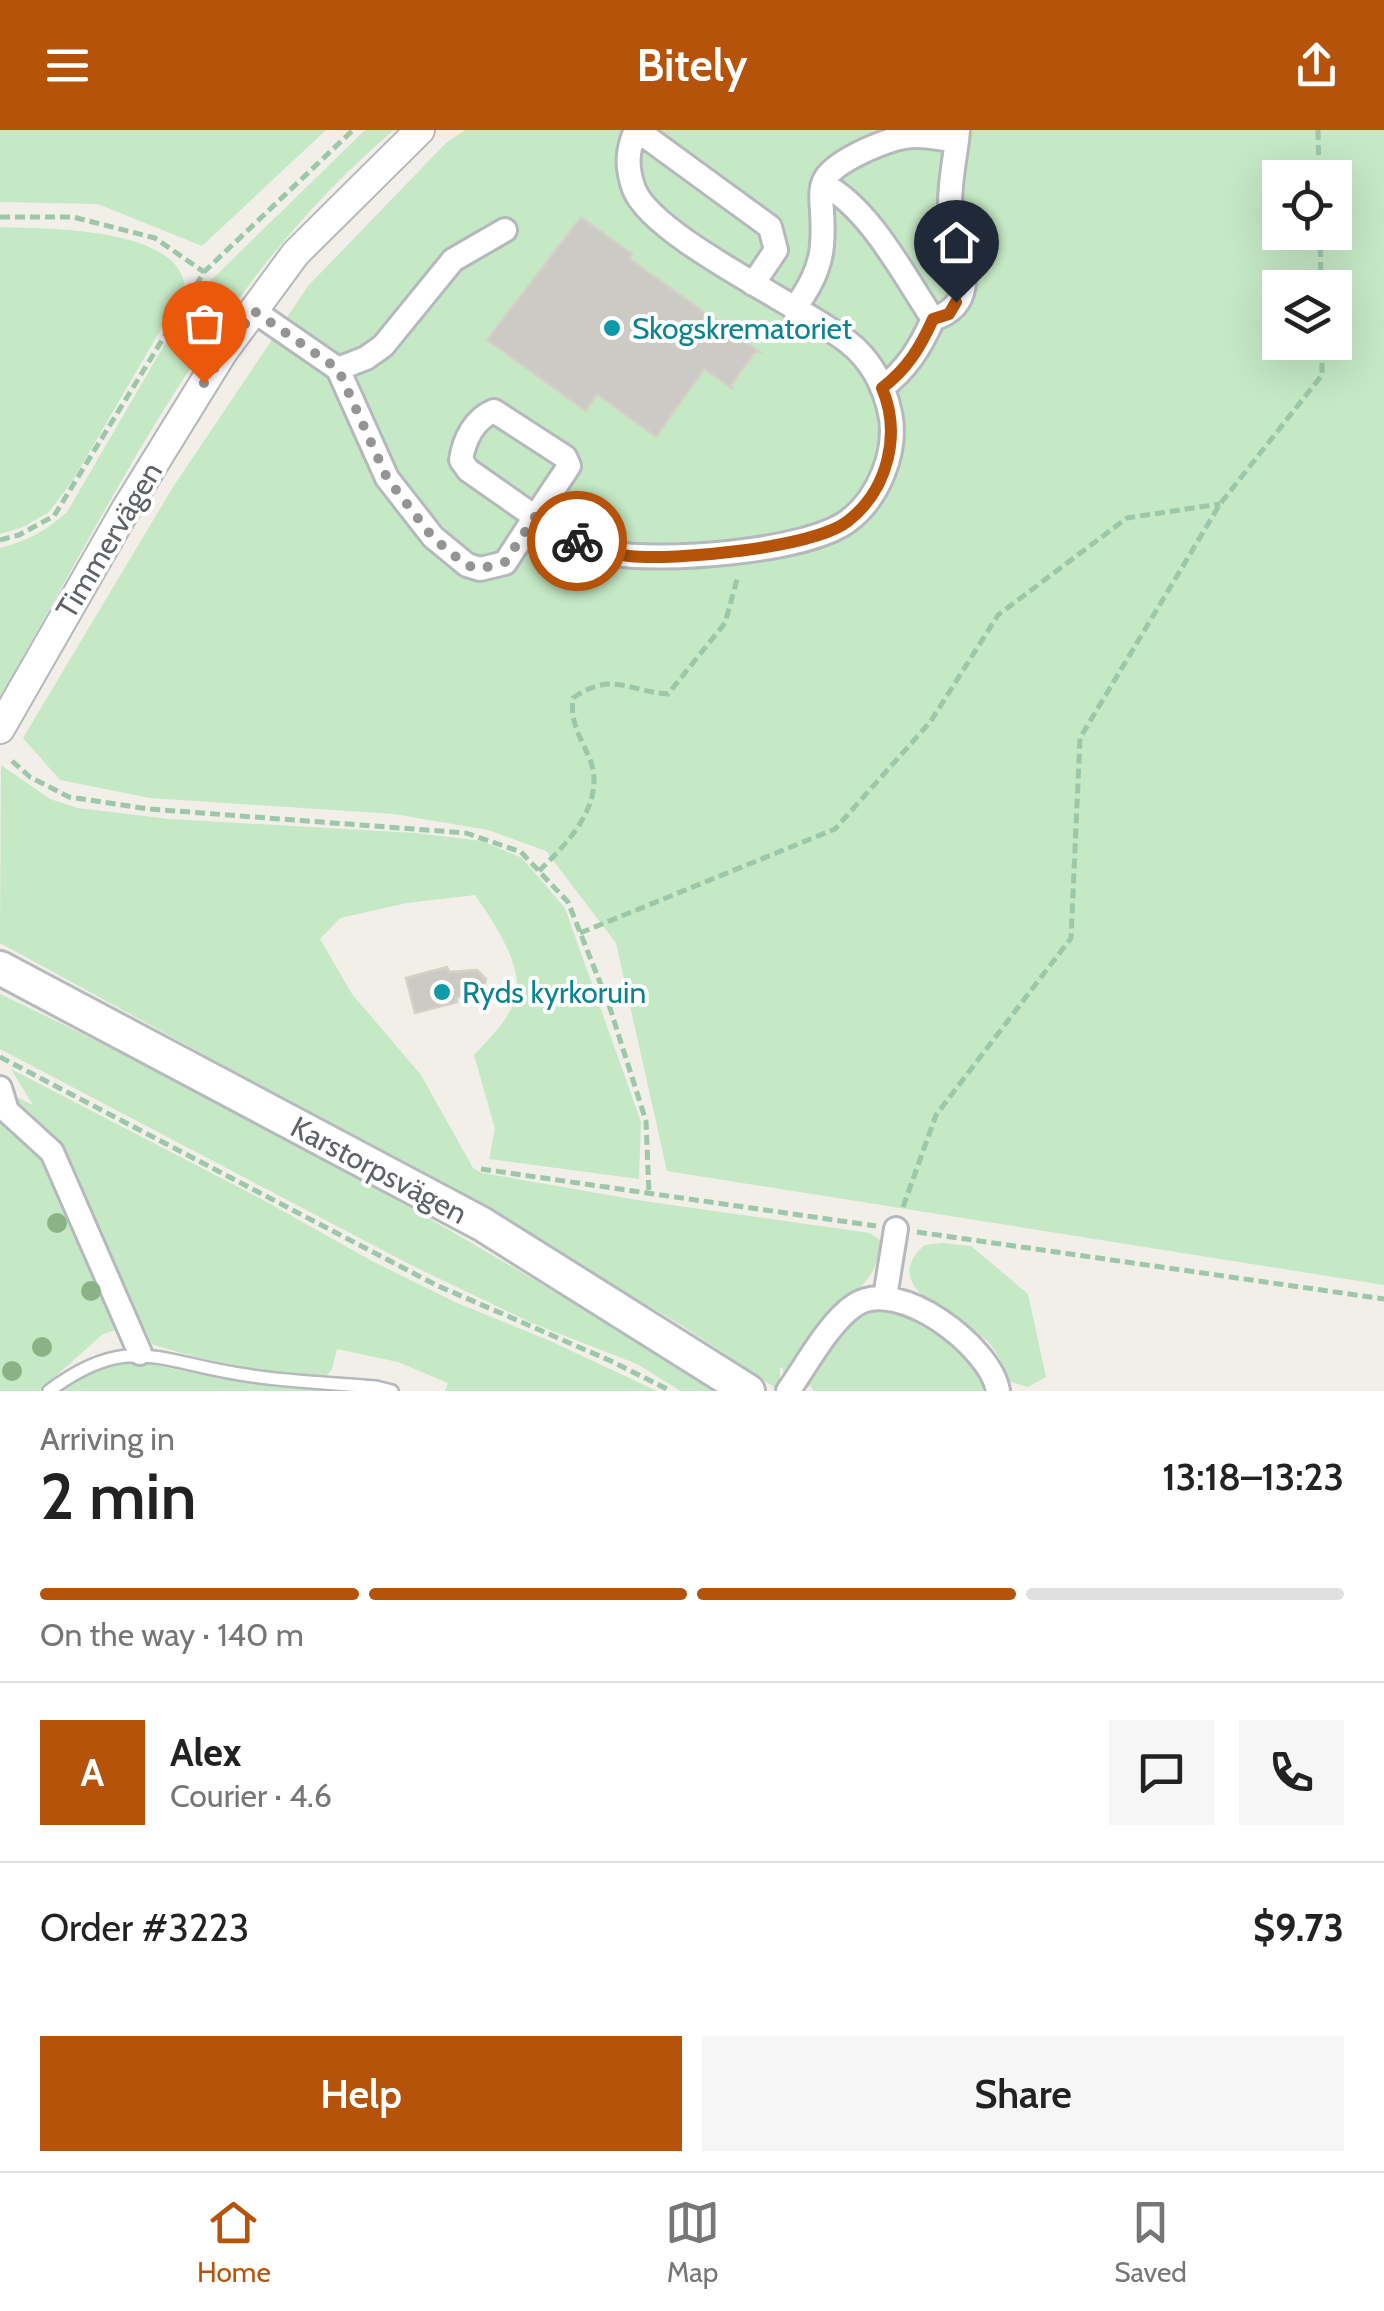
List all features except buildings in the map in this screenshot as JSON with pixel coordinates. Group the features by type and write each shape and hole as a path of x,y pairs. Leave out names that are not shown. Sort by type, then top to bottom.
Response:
{"main road":[{"name":"Karstorpsvägen","path":"0,968 482,1224 748,1391"}],"street":[{"name":"Timmervägen","path":"0,729 126,509 223,352 296,253 420,130"},
{"path":"254,311 338,369 387,478 433,538 456,559 480,569 505,562 535,517 569,466 565,457 520,425 504,415 488,412 463,446 461,460 468,470 535,517 580,542 630,557 769,548 820,534 847,522 859,510 885,471 893,431 873,368 847,341 753,284 648,211 634,191 627,156 636,130 770,227 776,250 753,284"},
{"path":"794,309 811,286 819,264 823,244 820,198 834,165 902,135 958,136 950,206 965,289 949,314 933,319 902,372 882,388"},
{"path":"823,184 840,193 856,210 933,319"},
{"path":"338,369 383,346 453,260 505,230"},
{"path":"0,1088 4,1114 52,1152 140,1354"},
{"path":"884,1297 896,1229"},
{"path":"788,1391 841,1316 866,1299 884,1297 912,1306 965,1339 990,1364 998,1391"}],"lane":[{"path":"50,1391 93,1363 140,1354 240,1375 376,1386 392,1391"}],"path":[{"path":"0,540 19,535 54,516 204,272 354,130"},
{"path":"1318,130 1319,160"},
{"path":"0,217 72,218 156,238 204,272"},
{"path":"896,1229 936,1115 1071,938 1080,738 1220,504 1322,375 1322,360"},
{"path":"580,933 835,828 931,721 998,614 1127,518 1220,504"},
{"path":"539,871 565,845 590,804 596,786 594,771 572,722 573,698 607,682 668,694 725,623 736,594 740,567 736,550"},
{"path":"12,760 30,777 69,797 149,809 466,833 521,852 568,902 609,1005 646,1121 649,1193"},
{"path":"0,1056 436,1285 626,1367 671,1391"},
{"path":"481,1169 1384,1299"}],"green space":[{"path":"0,130 326,130 202,246 98,204 0,202"},
{"path":"365,130 394,130 330,190 273,254 221,323 128,470 0,698 0,548 36,534 67,512 170,335 200,291"},
{"path":"465,130 1384,130 1384,1285 667,1171 616,943 546,851 488,830 394,814 150,798 60,780 23,738 173,487 308,286 446,143"},
{"path":"0,227 77,231 136,242 160,253 177,268 185,288 73,480 49,512 23,527 0,534"},
{"path":"1,765 50,799 78,808 169,819 416,833 482,841 522,858 565,908 641,1122 639,1179 489,1159 495,1129 474,1055 507,1016 517,989 509,951 475,895 407,903 340,918 320,939 352,994 421,1075 473,1168 482,1173 643,1201 870,1233 881,1241 869,1277 821,1324 783,1383 780,1368 780,1391 684,1327 470,1200 0,943"},
{"path":"0,994 363,1181 540,1283 714,1391 681,1391 637,1364 532,1323 411,1265 0,1049"},
{"path":"11,1069 372,1261 657,1391 445,1391 448,1383 398,1362 337,1349 326,1376 259,1370 152,1344 141,1322 103,1334 39,1391 0,1391 0,1089 33,1105"},
{"path":"925,1245 971,1246 1028,1294 1046,1377 1028,1387 1008,1381 1000,1358 985,1339 940,1310 915,1287 910,1274 912,1260"},
{"path":"862,1308 894,1310 952,1344 974,1361 985,1380 984,1391 813,1391 811,1386 800,1390 831,1341"},
{"path":"140,1362 222,1379 336,1391 61,1391 97,1367"}],"way so far":[{"path":"204,383 254,311 338,369 387,478 433,538 456,559 480,569 505,562 535,517 577,541"}],"place":[{"name":"Skogskrematoriet","path":"612,328"},
{"name":"Ryds kyrkoruin","path":"442,992"}],"route":[{"path":"577,541 630,557 669,557 769,548 847,522 885,471 891,450 893,431 882,388 902,372 933,319 949,314 956,302"}]}
